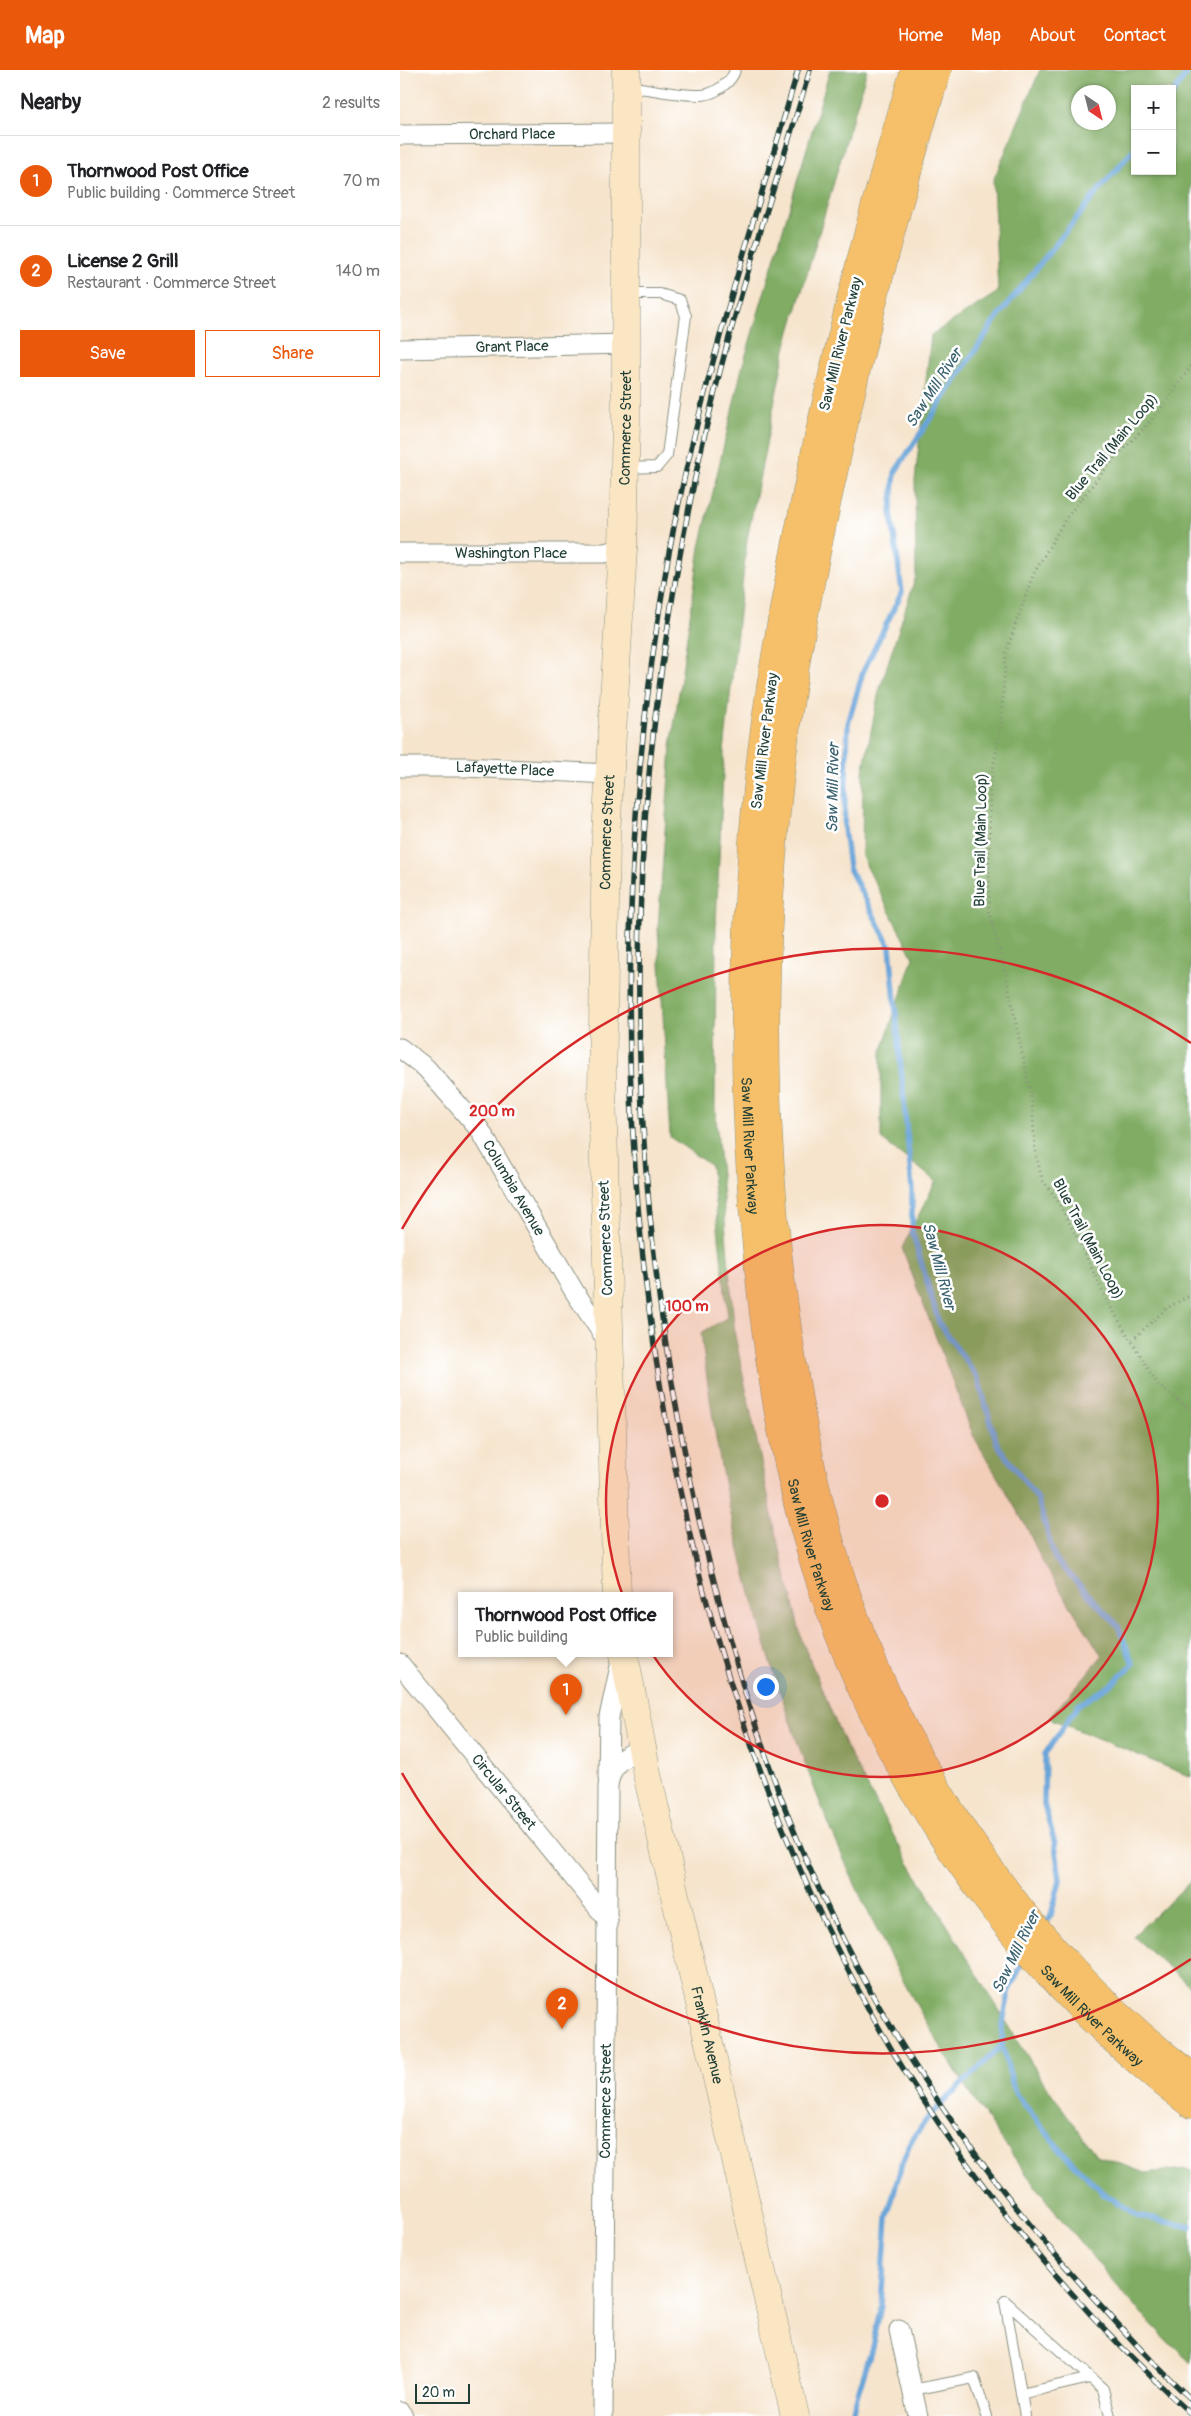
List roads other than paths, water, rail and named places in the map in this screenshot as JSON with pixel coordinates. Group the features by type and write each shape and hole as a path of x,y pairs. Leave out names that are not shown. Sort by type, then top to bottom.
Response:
{"highway":[{"name":"Saw Mill River Parkway","path":"915,70 877,201 830,388 800,528 770,694 757,795 747,928 745,1063 749,1164 762,1298 777,1399 796,1497 825,1594 861,1688 907,1780 952,1851 1010,1931 1052,1962 1191,2076"},
{"name":"Saw Mill River Parkway","path":"937,70 900,199 862,344 830,484 801,633 782,757 769,898 766,1008 767,1100 776,1234 790,1350 811,1467 836,1564 871,1658 914,1749 966,1835 1017,1905 1052,1962 1117,2043 1191,2104"}],"main road":[{"name":"Commerce Street","path":"617,1592 602,1092 604,888 623,549 626,344 625,78"},
{"name":"Franklin Avenue","path":"624,1657 642,1748 796,2416"}],"street":[{"name":"Orchard Place","path":"400,135 624,133"},
{"name":"Grant Place","path":"400,349 626,344"},
{"name":"Washington Place","path":"400,553 604,553 623,549"},
{"name":"Lafayette Place","path":"400,767 465,767 609,774"},
{"name":"Columbia Avenue","path":"400,1048 426,1068 480,1130 574,1291 610,1345"},
{"name":"Commerce Street","path":"603,2416 609,1717 622,1657"},
{"name":"Circular Street","path":"400,1664 608,1920"},
{"name":"Commerce Street","path":"608,1786 614,1765 623,1757 642,1748"},
{"path":"899,2330 918,2416"},
{"path":"400,2412 404,2416"}],"lane":[{"path":"625,78 703,95 721,88 733,76 735,70"},
{"path":"624,468 658,467 667,454 686,316 680,300 660,294 626,294"},
{"path":"1025,2416 1005,2301 1103,2389 1110,2416"},
{"path":"912,2390 974,2378 987,2416"},
{"path":"1021,2394 1090,2378"}],"waterway":[{"name":"Saw Mill River","path":"1176,89 1189,70"},
{"name":"Saw Mill River","path":"1044,1926 1051,1915 1060,1880 1055,1844 1044,1804 1045,1754 1078,1705 1111,1685 1133,1664 1118,1626 1055,1559 1038,1500 997,1444 978,1378 939,1323 912,1231 912,1189 890,947 849,868 844,828 848,724 863,672 902,592 891,512 895,472 996,319 1131,153"},
{"name":"Saw Mill River","path":"1025,1958 1010,1988 1002,2027 1002,2045 1015,2093 1062,2152 1103,2193 1138,2216 1191,2227"},
{"path":"851,2416 872,2347 881,2306 887,2217 903,2160 910,2143 929,2116 1002,2045"}],"railway":[{"path":"798,70 727,312 694,434 668,558 643,741 630,927 632,1115 648,1302 679,1488 726,1669 789,1844 869,2010 935,2118 973,2172 1014,2225 1100,2325 1191,2414"},
{"path":"810,70 736,313 706,428 691,496 673,598 662,666 648,784 640,903 639,1023 644,1142 655,1261 672,1380 694,1497 722,1612 746,1696 790,1821 844,1941 898,2039 961,2134 995,2180 1067,2268 1146,2355 1191,2399"}],"place":[{"name":"Thornwood Post Office","path":"566,1715"},
{"name":"License 2 Grill","path":"562,2029"}]}
